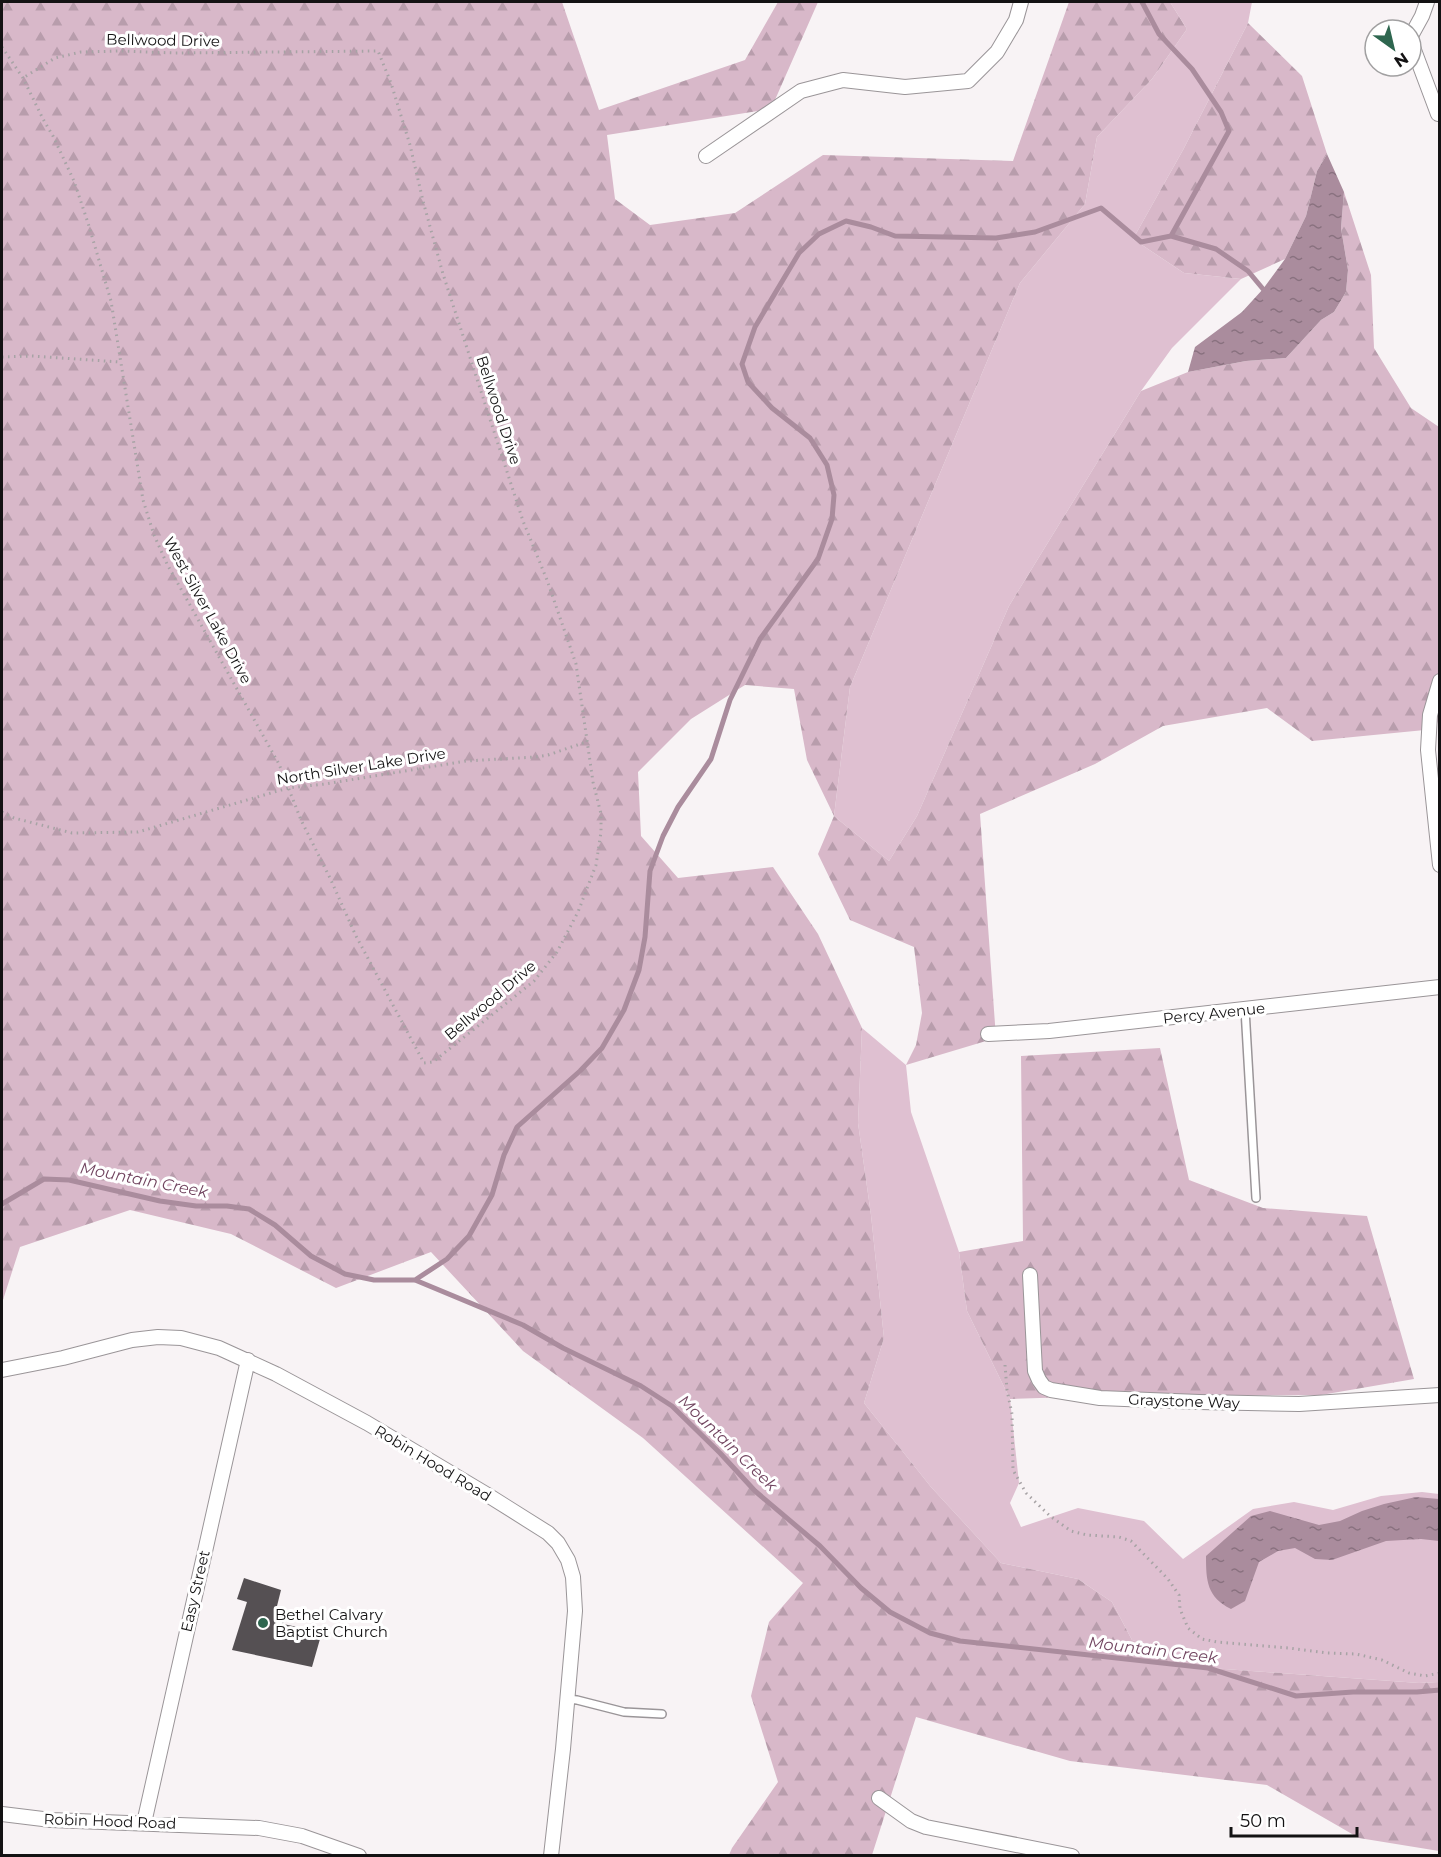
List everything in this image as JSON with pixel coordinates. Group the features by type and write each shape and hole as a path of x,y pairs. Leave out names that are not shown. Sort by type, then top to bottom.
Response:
{"street":[{"path":"706,156 801,91 843,80 905,87 968,81 997,52 1016,20 1021,2"},
{"path":"1421,18 1427,2"},
{"path":"1423,74 1438,114"},
{"path":"1440,681 1430,715 1428,750 1440,865"},
{"name":"Percy Avenue","path":"988,1034 1049,1031 1440,987"},
{"name":"Graystone Way","path":"1030,1275 1035,1371 1044,1387 1058,1393 1100,1398 1299,1404 1440,1395"},
{"name":"Robin Hood Road","path":"2,1371 132,1340 158,1337 181,1338 210,1346 248,1360 376,1429 548,1533 558,1543 568,1560 573,1576 575,1611 551,1856"},
{"name":"Easy Street","path":"144,1823 248,1360"},
{"path":"879,1798 911,1821 926,1827 1072,1856"},
{"name":"Robin Hood Road","path":"2,1814 51,1821 259,1828 302,1836 359,1856"}],"lane":[{"path":"1245,1009 1256,1198"},
{"path":"567,1699 624,1712 663,1714"}],"path":[{"name":"West Silver Lake Drive","path":"2,47 23,78 74,181 88,223 111,301 143,500 153,535 279,764 301,820 356,936 424,1063"},
{"name":"Bellwood Drive","path":"23,78 55,58 81,52 378,51 391,83 410,145 443,274 523,521 547,580 576,664 586,742 601,814 596,865 578,912 557,952 534,981 439,1059 424,1063"},
{"path":"2,357 32,356 120,362"},
{"name":"North Silver Lake Drive","path":"2,812 14,818 72,833 138,832 288,788 466,761 548,755 586,742"},
{"path":"1005,1365 1012,1414 1013,1470 1026,1493 1050,1516 1071,1531 1086,1536 1131,1541 1168,1579 1179,1595 1180,1609 1188,1628 1202,1639 1327,1653 1356,1653 1382,1660 1409,1673 1425,1676 1440,1673"}],"shaded area":[{"path":"1170,2 1252,2 1248,23 1183,150 1133,239 1184,273 1241,279 1172,348 1141,391 1009,606 917,816 889,861 834,816 850,687 1020,283 1085,204 1097,137 1152,79 1187,29"},
{"path":"862,1028 906,1065 911,1112 959,1252 967,1311 1010,1399 1019,1483 1010,1503 1021,1527 1078,1508 1144,1521 1183,1559 1253,1509 1294,1502 1333,1510 1381,1496 1422,1492 1439,1494 1439,1682 1419,1683 1210,1668 1132,1640 1112,1602 1078,1579 1001,1563 931,1487 864,1403 884,1338 871,1215 858,1123"}],"green space":[{"path":"2,2 562,2 599,110 745,60 778,2 818,2 771,109 607,135 615,199 650,225 735,213 823,155 1013,161 1069,2 1170,2 1187,29 1152,79 1097,137 1085,204 1020,283 850,687 834,816 807,760 794,689 745,685 691,719 638,772 641,836 678,878 773,867 818,934 862,1028 858,1123 871,1215 884,1338 864,1403 931,1487 1001,1563 1078,1579 1112,1602 1132,1640 1210,1668 1419,1683 1439,1682 1439,1851 1359,1838 1267,1785 1070,1761 916,1717 872,1855 729,1855 778,1782 751,1696 769,1622 803,1583 643,1438 523,1351 431,1252 336,1288 231,1234 130,1210 20,1247 2,1303"},
{"path":"1248,23 1302,76 1327,154 1317,171 1306,216 1285,259 1241,279 1184,273 1133,239 1183,150"},
{"path":"1344,192 1371,275 1374,348 1411,408 1439,427 1440,716 1435,729 1312,741 1267,708 1163,726 1095,764 980,814 996,1038 906,1065 916,1045 922,1013 914,947 850,920 818,854 834,816 889,861 917,816 1009,606 1141,391 1188,372 1246,361 1286,358 1321,320 1334,312 1346,292 1348,270 1341,228"},
{"path":"1160,1048 1189,1180 1263,1208 1367,1216 1414,1379 1321,1395 1010,1399 967,1311 959,1252 1023,1241 1021,1056"}],"water":[{"path":"1327,154 1344,192 1341,228 1348,270 1346,292 1334,312 1321,320 1286,358 1246,361 1188,372 1195,347 1242,312 1263,289 1285,259 1306,216 1317,171"},
{"path":"1416,1497 1439,1499 1439,1541 1421,1539 1386,1541 1332,1560 1315,1559 1295,1548 1278,1551 1259,1562 1245,1601 1231,1609 1213,1594 1208,1581 1206,1556 1251,1516 1270,1511 1319,1525 1340,1521 1384,1504"}],"building":[{"name":"Bethel Calvary Baptist Church","path":"244,1578 281,1590 275,1614 285,1616 283,1624 322,1632 312,1667 232,1650 247,1602 237,1599"}],"waterway":[{"path":"1142,2 1159,34 1192,69 1221,112 1229,131 1171,236"},
{"path":"415,1280 447,1259 469,1236 492,1195 504,1155 517,1127 580,1071 602,1048 624,1010 639,970 645,937 650,871 663,836 678,807 711,759 730,700 760,639 818,559 832,519 834,495 827,465 810,438 772,408 748,382 742,364 755,327 799,253 819,234 846,221 895,236 996,238 1035,232 1101,208 1141,242 1171,236 1216,249 1248,271 1263,289"},
{"name":"Mountain Creek","path":"2,1204 44,1179 69,1180 160,1201 249,1209 275,1225 311,1256 345,1274 374,1280 415,1280 523,1325 563,1348 641,1386 672,1406 755,1491 820,1546 861,1588 890,1612 930,1633 960,1641 1208,1668 1296,1696 1440,1690"},
{"path":"1208,1668 1215,1660"}],"place":[{"name":"Bethel Calvary Baptist Church","path":"263,1623"}]}
